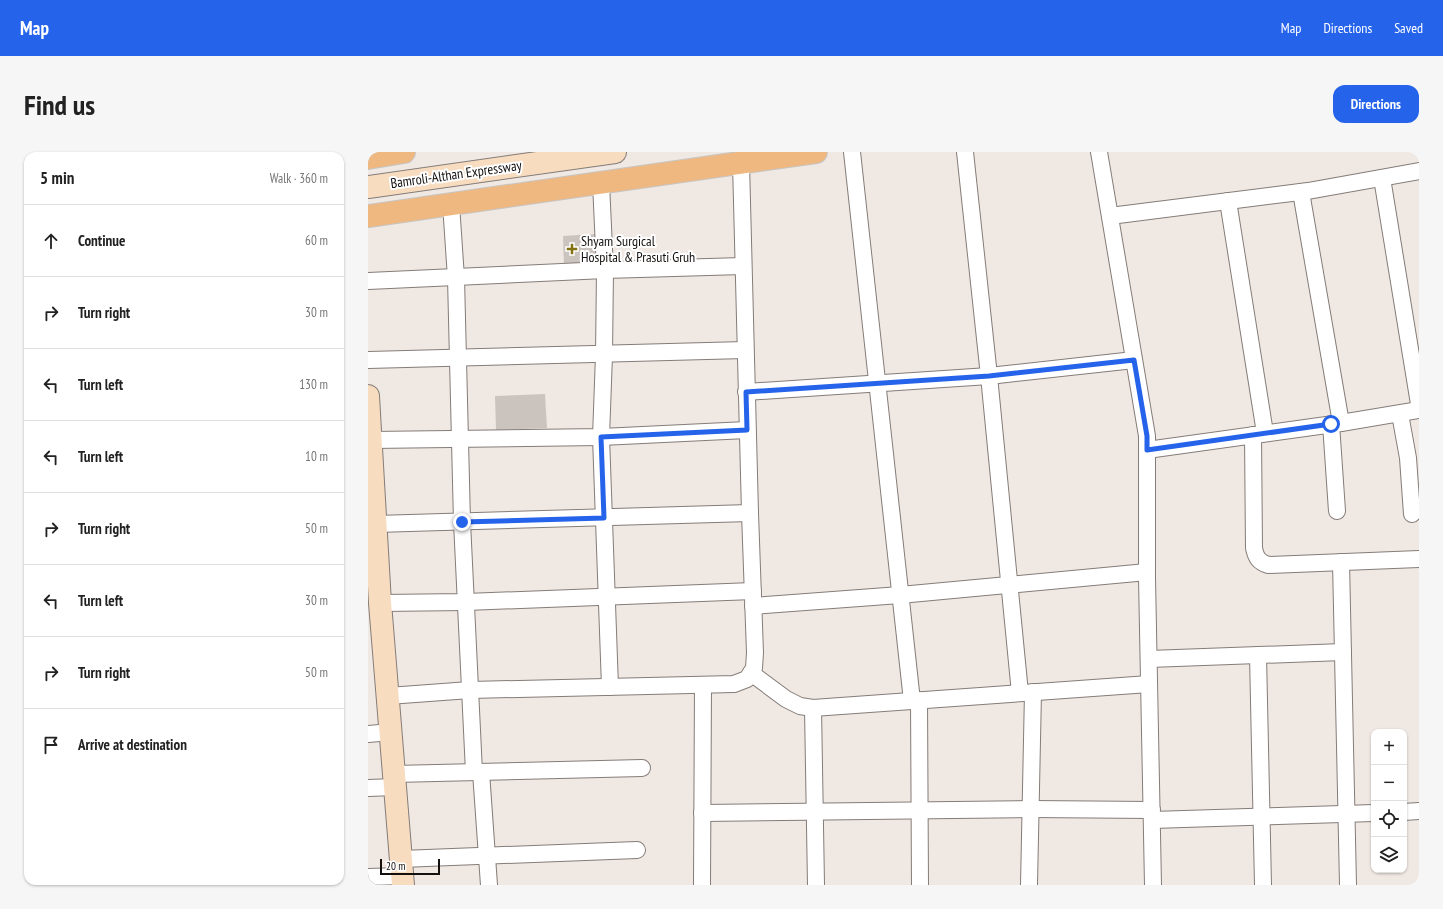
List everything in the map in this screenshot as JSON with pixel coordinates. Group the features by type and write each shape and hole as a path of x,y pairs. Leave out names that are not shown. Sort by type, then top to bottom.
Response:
{"main road":[{"path":"368,158 404,152"},
{"name":"Bamroli-Althan Expressway","path":"368,187 615,152"},
{"path":"368,216 816,152"},
{"path":"368,396 371,493 376,524 377,613 388,696 402,873"}],"street":[{"path":"852,152 900,595 916,700 920,809 920,885"},
{"path":"965,152 1010,585 1027,692 1031,809 1029,885"},
{"path":"1099,152 1147,436 1147,572 1153,885"},
{"path":"388,696 470,690 734,684 747,679 751,673 754,668 755,653 747,430 741,163"},
{"path":"1110,216 1301,192 1419,171"},
{"path":"1382,178 1419,404"},
{"path":"601,182 605,270 601,437 608,596 610,687"},
{"path":"1301,192 1336,424 1337,511"},
{"path":"1228,201 1259,434 1254,548 1256,557 1260,563 1268,565 1419,559"},
{"path":"451,204 456,278 462,522 470,690 489,885"},
{"path":"368,281 605,270 743,266"},
{"path":"368,360 604,355 746,350"},
{"path":"746,392 989,376 1134,360"},
{"path":"1147,450 1336,424 1419,410"},
{"path":"1400,414 1408,458 1412,514"},
{"path":"369,428 460,439 601,437 747,430"},
{"path":"376,524 750,513"},
{"path":"1341,562 1348,885"},
{"path":"377,613 466,602 608,596 753,599 900,595 1147,572"},
{"path":"1149,659 1344,652"},
{"path":"1258,655 1263,885"},
{"path":"751,673 786,699 800,706 813,708 1149,684"},
{"path":"702,885 703,685"},
{"path":"813,708 816,885"},
{"path":"368,734 390,732"},
{"path":"368,788 394,780 477,772 642,768"},
{"path":"702,813 815,810 1031,809 1152,815 1262,817 1371,813"},
{"path":"1407,812 1419,812"},
{"path":"368,877 402,873 487,856 637,850"}],"building":[{"path":"595,234 597,265 564,266 563,236"},
{"path":"545,394 547,428 496,430 495,396"}],"place":[{"name":"Shyam Surgical Hospital & Prasuti Gruh","path":"572,249"}],"route":[{"path":"462,522 604,518 601,437 747,430 746,392 989,376 1134,360 1147,436 1147,450 1331,424"}]}
